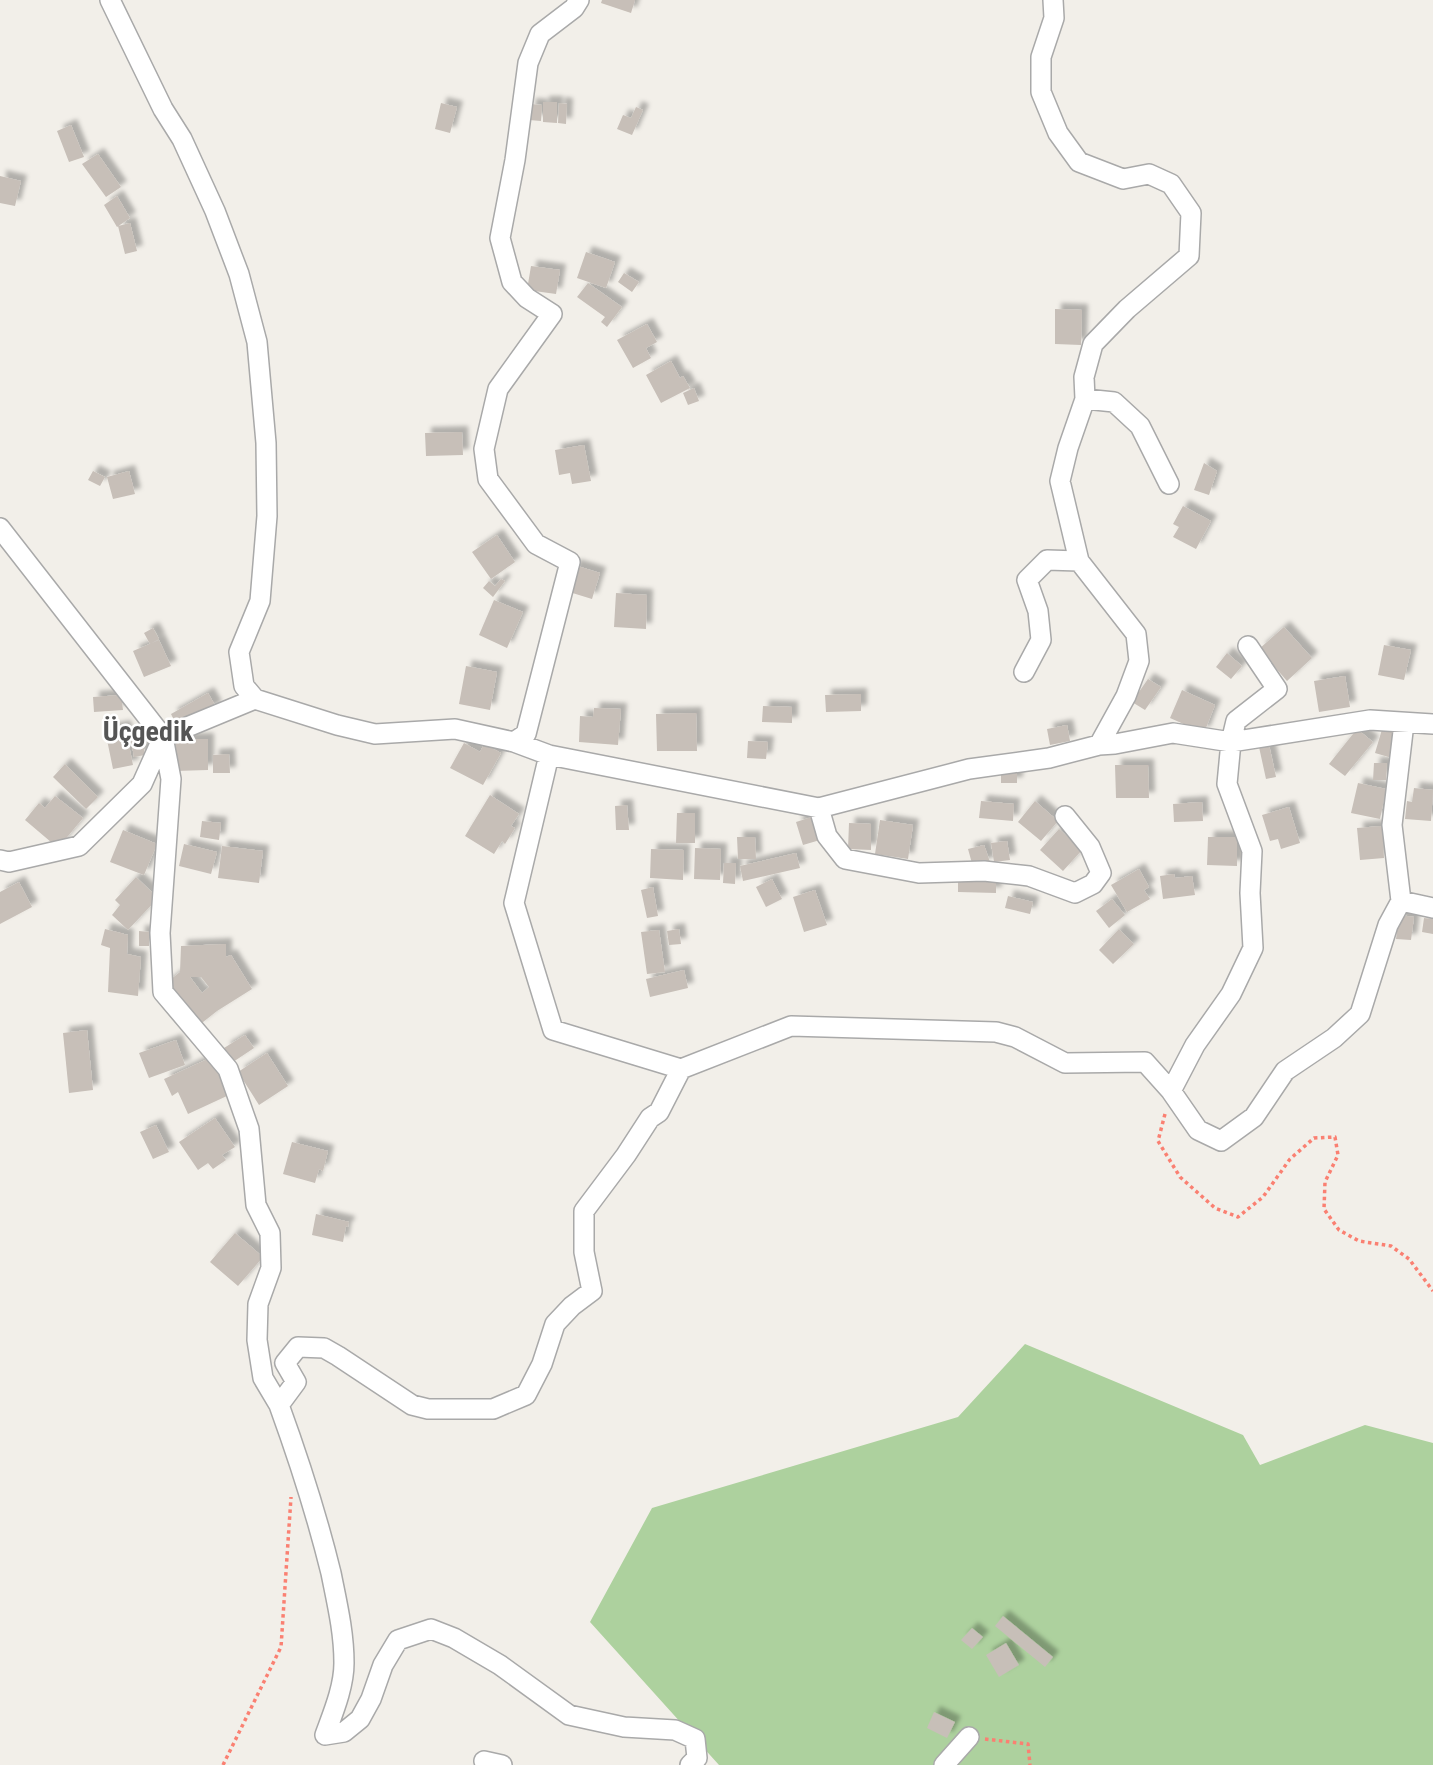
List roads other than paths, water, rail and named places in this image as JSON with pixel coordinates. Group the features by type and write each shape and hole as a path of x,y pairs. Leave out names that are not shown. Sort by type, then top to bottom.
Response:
{"street":[{"path":"110,0 163,109 182,139 215,211 239,274 257,342 266,443 267,516 260,601 239,652 244,686 255,699 374,734 456,729 514,742 549,755 819,808 969,768 1049,758 1099,745 1173,733 1231,742 1370,720 1433,724"},
{"path":"514,742 526,734 570,562 536,544 488,479 485,449 498,389 552,314 527,298 512,282 500,238 515,160 528,63 540,34 574,8 579,0"},
{"path":"1053,0 1054,18 1041,57 1041,92 1058,133 1079,162 1123,178 1149,174 1171,184 1191,213 1189,256 1127,309 1093,344 1084,377 1085,399 1060,481 1079,561 1136,634 1139,661 1126,696 1099,745"},
{"path":"1085,399 1114,402 1140,426 1169,484"},
{"path":"0,528 163,737 170,779 160,933 163,992 228,1069 249,1129 256,1205 270,1233 271,1268 258,1304 257,1340 263,1377 279,1405 302,1468 320,1527 342,1624 344,1666 337,1702 325,1735 344,1732 360,1719 371,1699 383,1665 398,1640 431,1629 454,1638 500,1665 569,1715 624,1727 675,1730 695,1738 697,1758 690,1765"},
{"path":"1024,672 1041,640 1038,611 1027,580 1047,560 1079,561"},
{"path":"1171,1091 1195,1045 1231,994 1253,948 1250,893 1252,852 1227,784 1236,721 1277,689 1248,646"},
{"path":"0,860 9,862 79,846 142,784 163,737 255,699"},
{"path":"549,755 514,904 553,1030 681,1069 791,1026 996,1032 1015,1037 1065,1063 1145,1062 1171,1091 1198,1130 1221,1141 1255,1117 1285,1071 1334,1038 1360,1014 1388,925 1402,901 1392,825 1405,723"},
{"path":"819,808 827,836 845,859 919,873 984,872 1028,876 1075,893 1093,884 1101,873 1090,847 1065,816"},
{"path":"1402,901 1433,908"},
{"path":"279,1405 296,1382 285,1363 298,1347 324,1348 412,1405 428,1409 493,1409 526,1395 542,1364 555,1324 572,1306 592,1291 584,1252 584,1211 626,1156 650,1118 659,1112 681,1069"},
{"path":"944,1765 969,1737"},
{"path":"486,1765 484,1761 502,1765"}],"district":[{"name":"Üçgedik","path":"148,731"}]}
